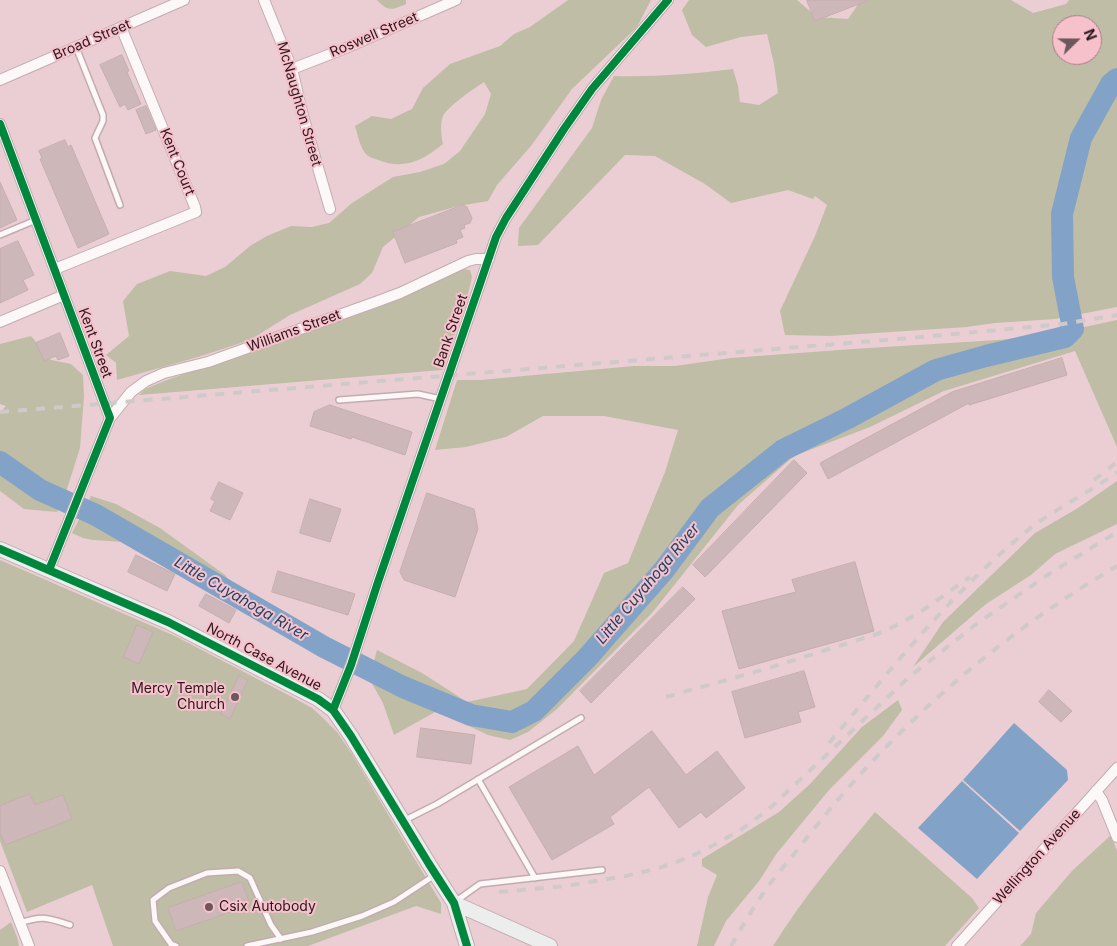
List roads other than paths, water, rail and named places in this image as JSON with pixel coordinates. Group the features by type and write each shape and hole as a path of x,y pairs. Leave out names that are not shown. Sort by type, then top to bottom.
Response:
{"street":[{"name":"Broad Street","path":"0,80 184,0"},
{"name":"McNaughton Street","path":"264,0 292,69 303,116 330,210"},
{"name":"Roswell Street","path":"292,69 346,48 456,0"},
{"name":"Bank Street","path":"333,710 346,678 496,237 506,218 578,108 668,0"},
{"name":"Kent Court","path":"55,269 196,212 121,28"},
{"name":"Kent Street","path":"0,124 110,418"},
{"name":"Williams Street","path":"110,418 131,392 146,381 164,373 208,362 373,303 400,293 468,261 489,259"},
{"path":"0,322 64,295"},
{"path":"49,570 110,418"},
{"name":"North Case Avenue","path":"0,549 192,633 318,699 333,710 352,736 402,821 454,903 467,946"},
{"name":"Wellington Avenue","path":"957,946 1117,768"},
{"path":"1096,791 1102,800 1117,837"},
{"path":"0,871 29,946"},
{"path":"454,903 550,946"}],"lane":[{"path":"76,47 103,115 103,121 94,138 120,205"},
{"path":"0,235 36,220"},
{"path":"339,400 418,394 441,399"},
{"path":"402,821 437,804 581,718"},
{"path":"478,779 535,878"},
{"path":"454,903 480,884 602,870"},
{"path":"176,946 171,944 155,921 153,900 169,888 207,874 238,871 250,878 271,924 281,939"},
{"path":"247,946 312,932 362,916 394,902 435,874"},
{"path":"20,923 46,917 70,925"}],"water":[{"path":"1014,723 1067,770 1068,780 1020,831 963,780"},
{"path":"962,781 1019,833 977,879 918,828"}],"waterway":[{"name":"Little Cuyahoga River","path":"0,462 40,490 96,515 324,647 403,687 471,715 512,722 534,711 587,658 664,570 710,508 783,450 848,418 936,370 1065,337 1073,329 1063,277 1062,214 1081,138 1111,84 1117,79"}],"railway":[{"path":"0,412 910,338 1063,324 1117,315"},
{"path":"1094,480 1117,462"},
{"path":"829,743 948,605 1000,554 1039,522 1117,472"},
{"path":"499,892 566,886 626,876 659,868 690,857 742,829 769,809 908,678 975,625 1049,574 1117,532"},
{"path":"731,946 758,901 777,875 836,803 908,725 946,690 1029,624 1117,566"},
{"path":"666,697 769,668 880,633 919,613 970,577"}],"place":[{"name":"Mercy Temple Church","path":"235,697"},
{"name":"Csix Autobody","path":"209,907"}]}
